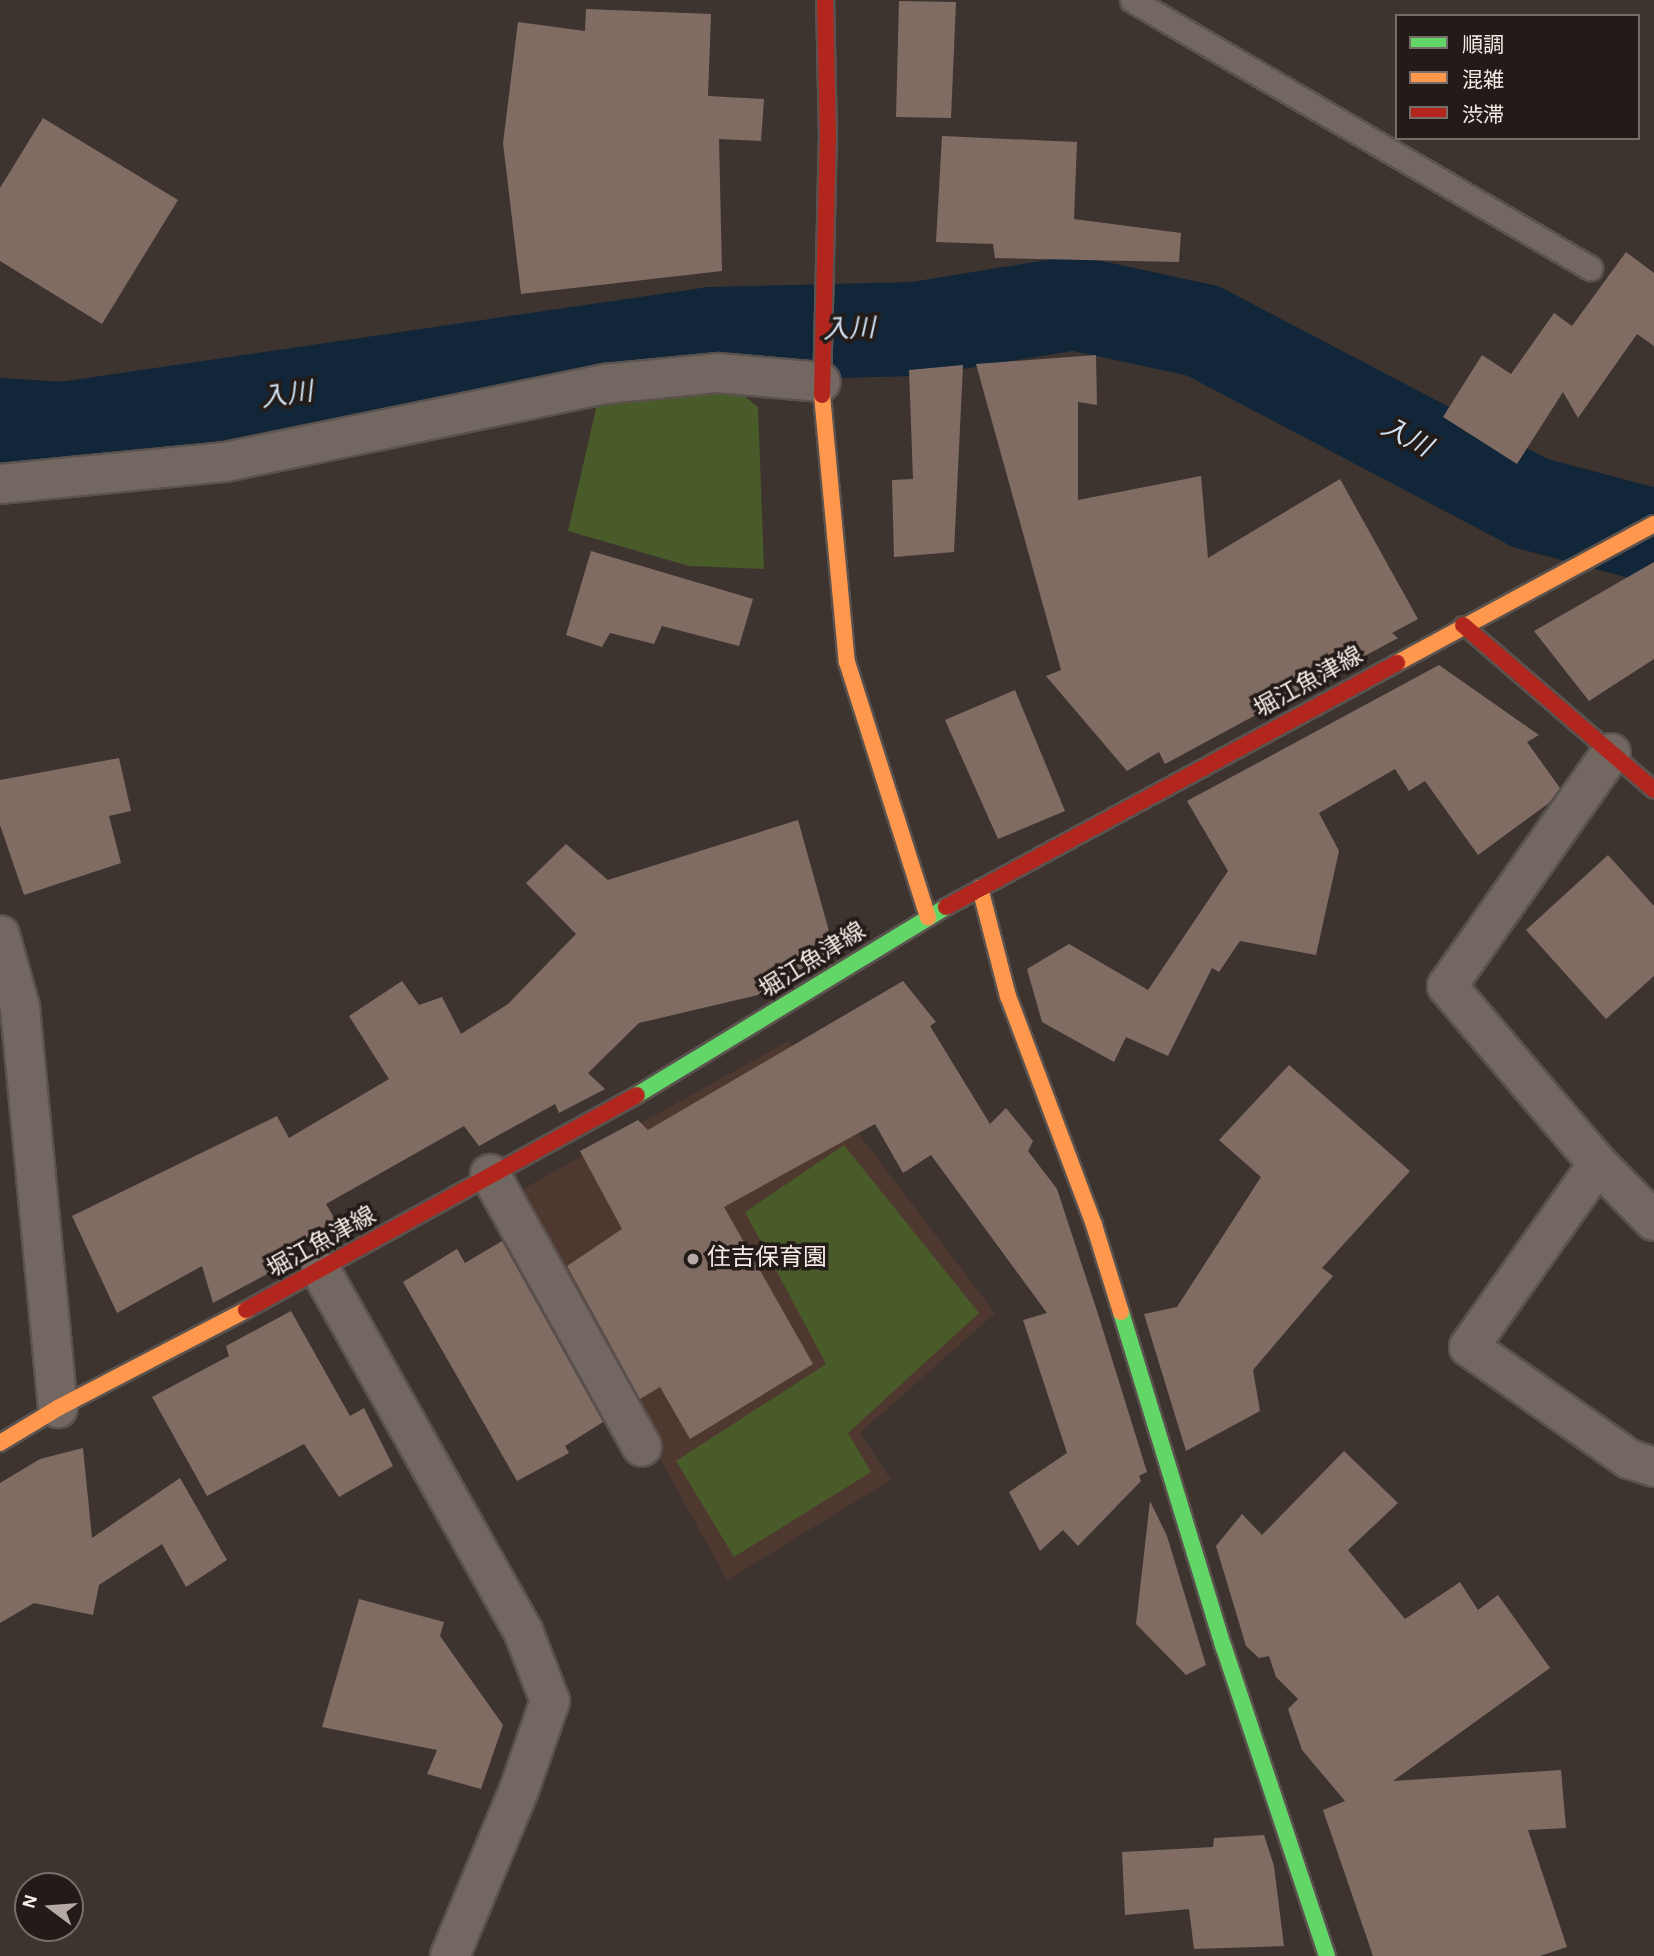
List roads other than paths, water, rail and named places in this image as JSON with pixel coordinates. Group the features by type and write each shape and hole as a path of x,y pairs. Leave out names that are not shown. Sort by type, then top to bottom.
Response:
{"street":[{"path":"825,0 828,139 821,382 847,662 928,917"},
{"path":"0,484 225,462 605,384 718,373 821,382"},
{"name":"堀江魚津線","path":"0,1443 58,1408 321,1270 490,1174 617,1107 980,888 1654,524"},
{"path":"1463,625 1654,790"},
{"path":"1611,753 1447,986 1598,1164 1654,1221"},
{"path":"980,888 1008,996 1094,1225 1224,1648 1327,1956"},
{"path":"0,935 58,1408"},
{"path":"1598,1164 1469,1347 1629,1459 1654,1467"},
{"path":"490,1174 642,1447"},
{"path":"321,1270 523,1631 550,1701 519,1790 450,1956"}],"lane":[{"path":"1132,0 1590,268"}],"waterway":[{"name":"入川","path":"0,425 63,429 712,334 916,329 1074,303 1203,331 1530,503 1654,536"}],"place":[{"name":"住吉保育園","path":"693,1259"}]}
